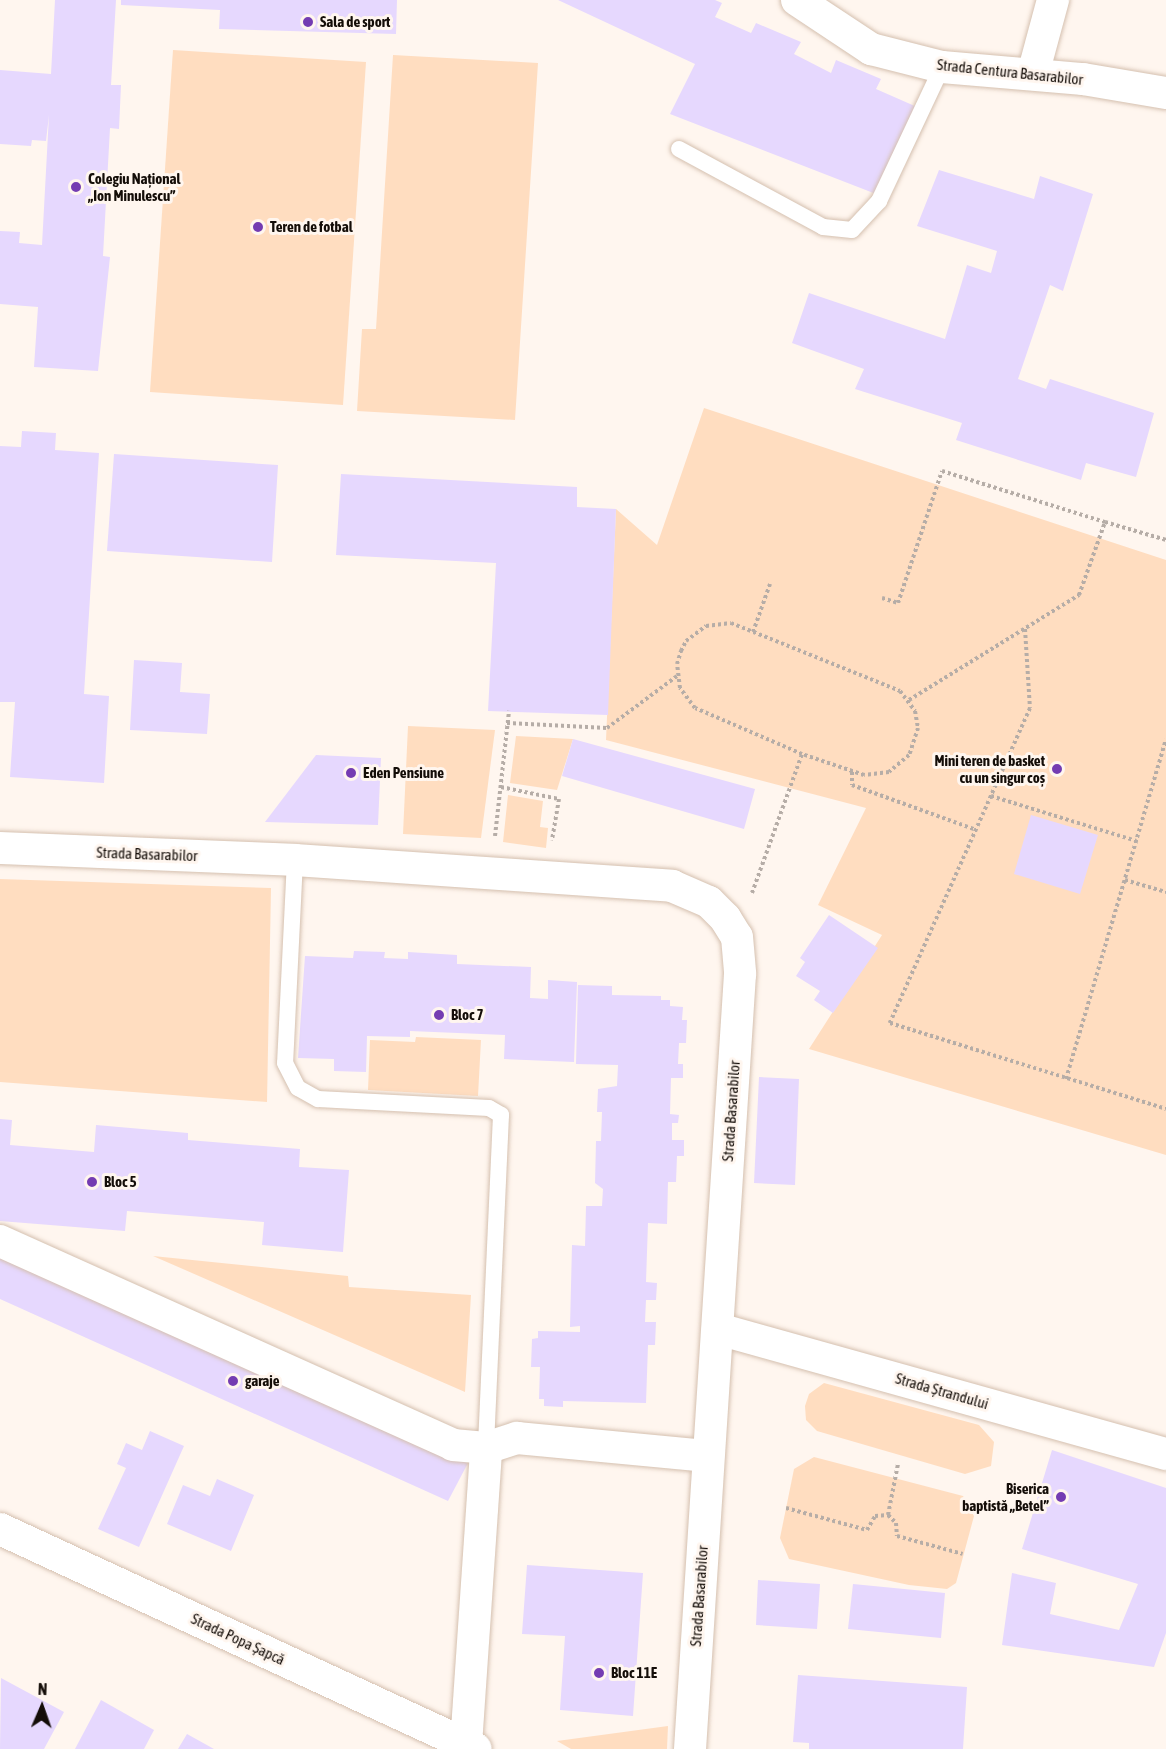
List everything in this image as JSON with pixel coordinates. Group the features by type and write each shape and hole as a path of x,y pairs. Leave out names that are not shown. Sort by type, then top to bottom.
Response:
{"street":[{"name":"Strada Centura Basarabilor","path":"797,0 871,49 942,67 1033,74 1166,93"},
{"path":"1033,74 1053,0"},
{"name":"Strada Basarabilor","path":"0,848 295,860 672,886 709,902 737,936 740,974 690,1749"},
{"path":"0,1241 453,1445 486,1448 517,1438 708,1456"},
{"name":"Strada Ștrandului","path":"718,1329 1166,1454"},
{"path":"471,1747 486,1448"},
{"name":"Strada Popa Șapcă","path":"0,1529 471,1747"}],"lane":[{"path":"679,149 823,227 852,230 879,201 942,67"},
{"path":"295,860 285,1063 298,1088 318,1099 489,1108 501,1115 486,1448"}],"path":[{"path":"882,597 898,603 942,471 1166,540"},
{"path":"909,700 1079,596 1105,522"},
{"path":"753,632 770,584"},
{"path":"731,623 889,684 909,700 918,728 909,755 889,772 864,775 802,754 695,708 680,688 677,676 677,664 686,641 706,626 731,623"},
{"path":"1025,628 1030,708 890,1023 1166,1109"},
{"path":"507,723 607,728 677,676"},
{"path":"490,872 508,711"},
{"path":"1066,1079 1166,739"},
{"path":"737,936 802,754"},
{"path":"852,772 852,785 976,830"},
{"path":"501,787 559,799 546,877"},
{"path":"991,796 1137,841"},
{"path":"1125,880 1166,892"},
{"path":"888,1515 898,1464"},
{"path":"786,1508 867,1530 875,1516 888,1515 896,1523 897,1536 963,1554"}],"shaded area":[{"name":"Teren de fotbal","path":"173,50 366,62 343,405 150,392"},
{"path":"393,55 538,63 515,420 357,411 362,329 376,329"},
{"path":"704,408 1166,560 1166,1155 809,1049 882,935 818,905 866,808 606,740 616,509 657,545"},
{"path":"408,726 495,730 481,838 403,834"},
{"path":"516,736 573,739 557,790 510,783"},
{"path":"508,795 543,801 540,827 548,828 546,848 503,842"},
{"path":"0,879 271,888 267,1102 0,1082"},
{"path":"416,1037 481,1040 478,1096 368,1090 370,1040 415,1042"},
{"path":"153,1256 348,1276 349,1287 471,1295 465,1392"},
{"path":"824,1383 979,1425 994,1442 991,1466 965,1474 817,1431 806,1420 805,1406 809,1394"},
{"path":"814,1457 963,1496 974,1516 956,1583 947,1589 909,1585 789,1559 780,1538 794,1469"},
{"path":"668,1726 667,1749 571,1749 557,1741"}],"building":[{"name":"Colegiu Național „Ion Minulescu”","path":"55,0 116,0 111,85 121,85 119,129 110,128 103,256 110,257 98,371 34,367 38,307 0,304 0,231 20,232 19,243 42,245 49,115 46,141 32,140 31,146 0,144 0,70 51,74"},
{"name":"Sala de sport","path":"121,0 397,0 396,34 219,29 220,10 121,5"},
{"path":"558,0 715,0 722,3 715,17 751,33 756,23 801,42 794,54 831,73 836,60 881,79 876,89 917,107 876,194 670,114 695,64"},
{"path":"939,170 1034,199 1040,176 1093,194 1063,291 1050,285 1018,379 1046,389 1050,379 1154,413 1136,477 1086,463 1081,480 956,440 962,423 855,389 864,369 792,343 809,293 945,339 967,265 991,273 997,251 917,226"},
{"path":"22,431 56,433 55,450 99,453 84,694 109,696 104,783 10,777 15,702 0,702 0,446 21,447"},
{"path":"114,454 278,465 272,562 107,551"},
{"path":"341,474 577,487 577,507 616,509 608,715 488,711 496,563 336,555"},
{"path":"134,660 182,663 180,692 210,694 207,734 130,730"},
{"path":"573,739 755,789 744,829 562,776"},
{"path":"316,755 381,758 378,825 265,822"},
{"path":"1031,815 1098,835 1080,894 1014,874"},
{"path":"829,915 878,948 833,1013 814,1000 820,991 796,976 805,962 800,958"},
{"name":"Bloc 7","path":"354,951 385,952 384,958 408,959 408,952 457,955 457,964 531,967 530,998 548,999 548,980 577,982 574,1062 504,1059 505,1035 410,1031 410,1037 367,1036 366,1072 334,1071 334,1059 298,1058 305,956 353,958"},
{"path":"578,985 612,986 612,995 661,996 661,1000 670,1000 670,1006 683,1007 682,1020 687,1020 686,1043 679,1043 678,1064 683,1064 683,1078 671,1078 670,1114 679,1115 678,1123 672,1123 672,1140 684,1140 684,1156 677,1156 676,1182 668,1182 667,1224 648,1223 646,1282 657,1283 656,1300 646,1300 645,1322 656,1322 655,1345 648,1345 646,1403 563,1401 563,1407 544,1406 544,1399 539,1399 540,1367 531,1367 532,1339 538,1338 538,1331 580,1332 580,1326 570,1327 572,1245 585,1246 586,1206 602,1206 603,1189 595,1183 596,1141 601,1141 602,1112 597,1112 598,1089 617,1086 618,1065 576,1064"},
{"path":"759,1077 799,1079 795,1185 754,1183"},
{"path":"0,1119 12,1120 10,1145 94,1152 96,1125 188,1133 188,1140 300,1149 299,1167 349,1170 343,1252 262,1245 264,1222 127,1211 125,1231 0,1221"},
{"name":"garaje","path":"0,1254 468,1463 448,1501 0,1299"},
{"path":"150,1431 184,1446 139,1547 98,1529 126,1468 117,1464 126,1443 142,1450"},
{"path":"1052,1450 1166,1488 1166,1633 1154,1667 1002,1645 1012,1573 1056,1583 1050,1614 1119,1630 1138,1584 1022,1549"},
{"path":"217,1479 254,1495 231,1551 167,1524 183,1485 210,1496"},
{"name":"Bloc 11E","path":"527,1565 643,1573 633,1716 560,1710 565,1636 522,1634"},
{"path":"758,1580 820,1584 817,1629 756,1625"},
{"path":"853,1584 945,1593 941,1638 848,1629"},
{"path":"798,1675 967,1687 963,1749 809,1749 809,1743 793,1742"},
{"path":"1,1678 64,1712 44,1749 0,1749"},
{"path":"101,1700 154,1730 144,1749 75,1749"},
{"path":"187,1734 214,1749 178,1749"}],"place":[{"name":"Sala de sport","path":"308,22"},
{"name":"Colegiu Național „Ion Minulescu”","path":"76,187"},
{"name":"Teren de fotbal","path":"258,227"},
{"name":"Mini teren de basket cu un singur coș","path":"1057,769"},
{"name":"Eden Pensiune","path":"351,773"},
{"name":"Bloc 7","path":"439,1015"},
{"name":"Bloc 5","path":"92,1182"},
{"name":"garaje","path":"233,1381"},
{"name":"Biserica baptistă „Betel”","path":"1061,1497"},
{"name":"Bloc 11E","path":"599,1673"}]}
